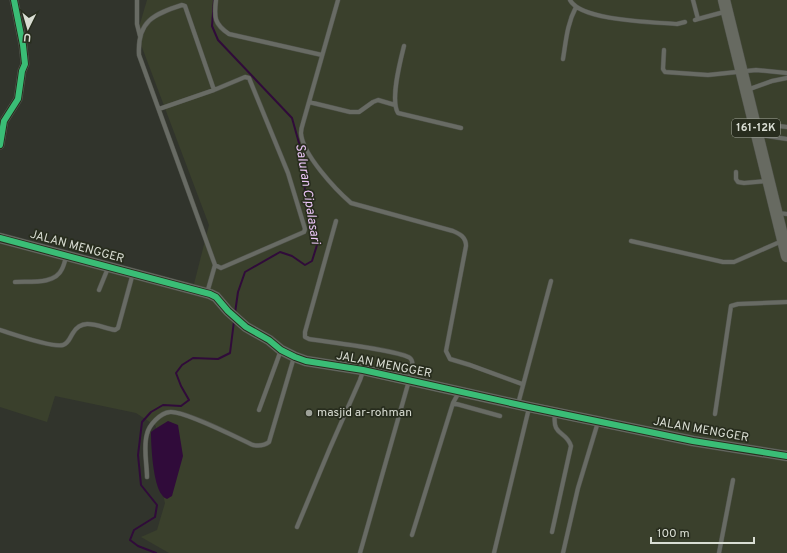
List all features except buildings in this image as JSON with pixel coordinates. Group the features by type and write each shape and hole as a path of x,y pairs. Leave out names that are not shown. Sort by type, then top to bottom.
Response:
{"main road":[{"name":"161-12K","path":"725,6 768,180 782,213 783,241 787,256"}],"street":[{"path":"0,145 4,121 18,99 22,71 25,64 23,45 14,0"},
{"name":"JALAN MENGGER","path":"0,238 207,292 216,297 246,327 269,340 281,350 295,357 316,364 363,370 409,379 529,407 693,441 787,456"}],"lane":[{"path":"137,0 137,24 140,36"},
{"path":"216,0 214,15 217,24 229,34 322,55"},
{"path":"338,0 301,132 308,152 321,172 340,194 351,203 453,231 459,233 463,237 466,242 466,246 446,351 448,356 450,359 522,384"},
{"path":"570,0 576,7 604,17 677,24 685,22"},
{"path":"693,0 697,20 725,6"},
{"path":"207,292 215,265 139,55 138,46 140,36 144,26 149,20 159,12 182,5 185,6 214,90"},
{"path":"563,60 567,32 571,16 576,7"},
{"path":"404,46 397,79 395,105 398,113 460,128"},
{"path":"664,50 663,70 665,72 708,75 756,70 787,73"},
{"path":"159,109 214,90 245,77 251,79 288,173 305,228 301,234 221,268 215,265"},
{"path":"746,90 772,81 787,78"},
{"path":"309,102 350,112 359,112 378,100 395,105"},
{"path":"754,122 787,127"},
{"path":"757,135 787,139"},
{"path":"736,172 736,179 738,182 744,183 768,180"},
{"path":"336,221 305,332 305,337 309,339 388,352 405,356 413,362 360,553"},
{"path":"631,241 723,262 734,262 783,241"},
{"path":"15,282 46,281 57,276 62,270 66,256"},
{"path":"99,290 108,267"},
{"path":"0,330 45,343 63,345 68,342 76,328 81,325 94,324 115,330 118,328 133,273"},
{"path":"518,404 522,384 551,280"},
{"path":"715,414 731,306 738,304 787,302"},
{"path":"259,410 281,350"},
{"path":"147,477 146,445 150,426 162,416 170,412 184,414 253,444 259,446 266,445 269,442 295,357"},
{"path":"297,527 363,370"},
{"path":"412,535 453,403 460,391"},
{"path":"453,403 500,416"},
{"path":"494,553 529,407"},
{"path":"552,532 572,446 570,442 556,430 556,412"},
{"path":"563,553 578,488 598,421"},
{"path":"719,553 733,480"}],"shaded area":[{"path":"147,0 787,0 787,553 169,553 141,537 157,530 165,503 156,466 156,426 136,413 55,396 47,422 0,407 0,236 194,284 209,225 137,34"},
{"path":"168,421 178,425 183,456 172,496 167,499 162,496 156,482 151,446 151,432"}],"waterway":[{"name":"Saluran Cipalasari","path":"214,0 212,26 218,40 292,118 304,161 305,196 310,229 317,245 312,261 305,265 292,256 280,252 245,272 238,292 235,313"},
{"name":"Saluran Cipalasari","path":"156,553 138,546 130,540 134,530 155,517 157,505 141,485 138,455 142,422 151,412 163,405 181,406 189,400 176,373 182,365 193,358 218,359 230,353 234,321"}],"cycle path":[{"path":"0,145 4,121 18,99 22,71 25,64 23,45 14,0"},
{"path":"0,238 210,294 216,297 228,311 246,327 269,340 281,350 306,361 363,370 529,407 693,441 787,456"}],"place":[{"name":"masjid ar-rohman","path":"309,413"}]}
